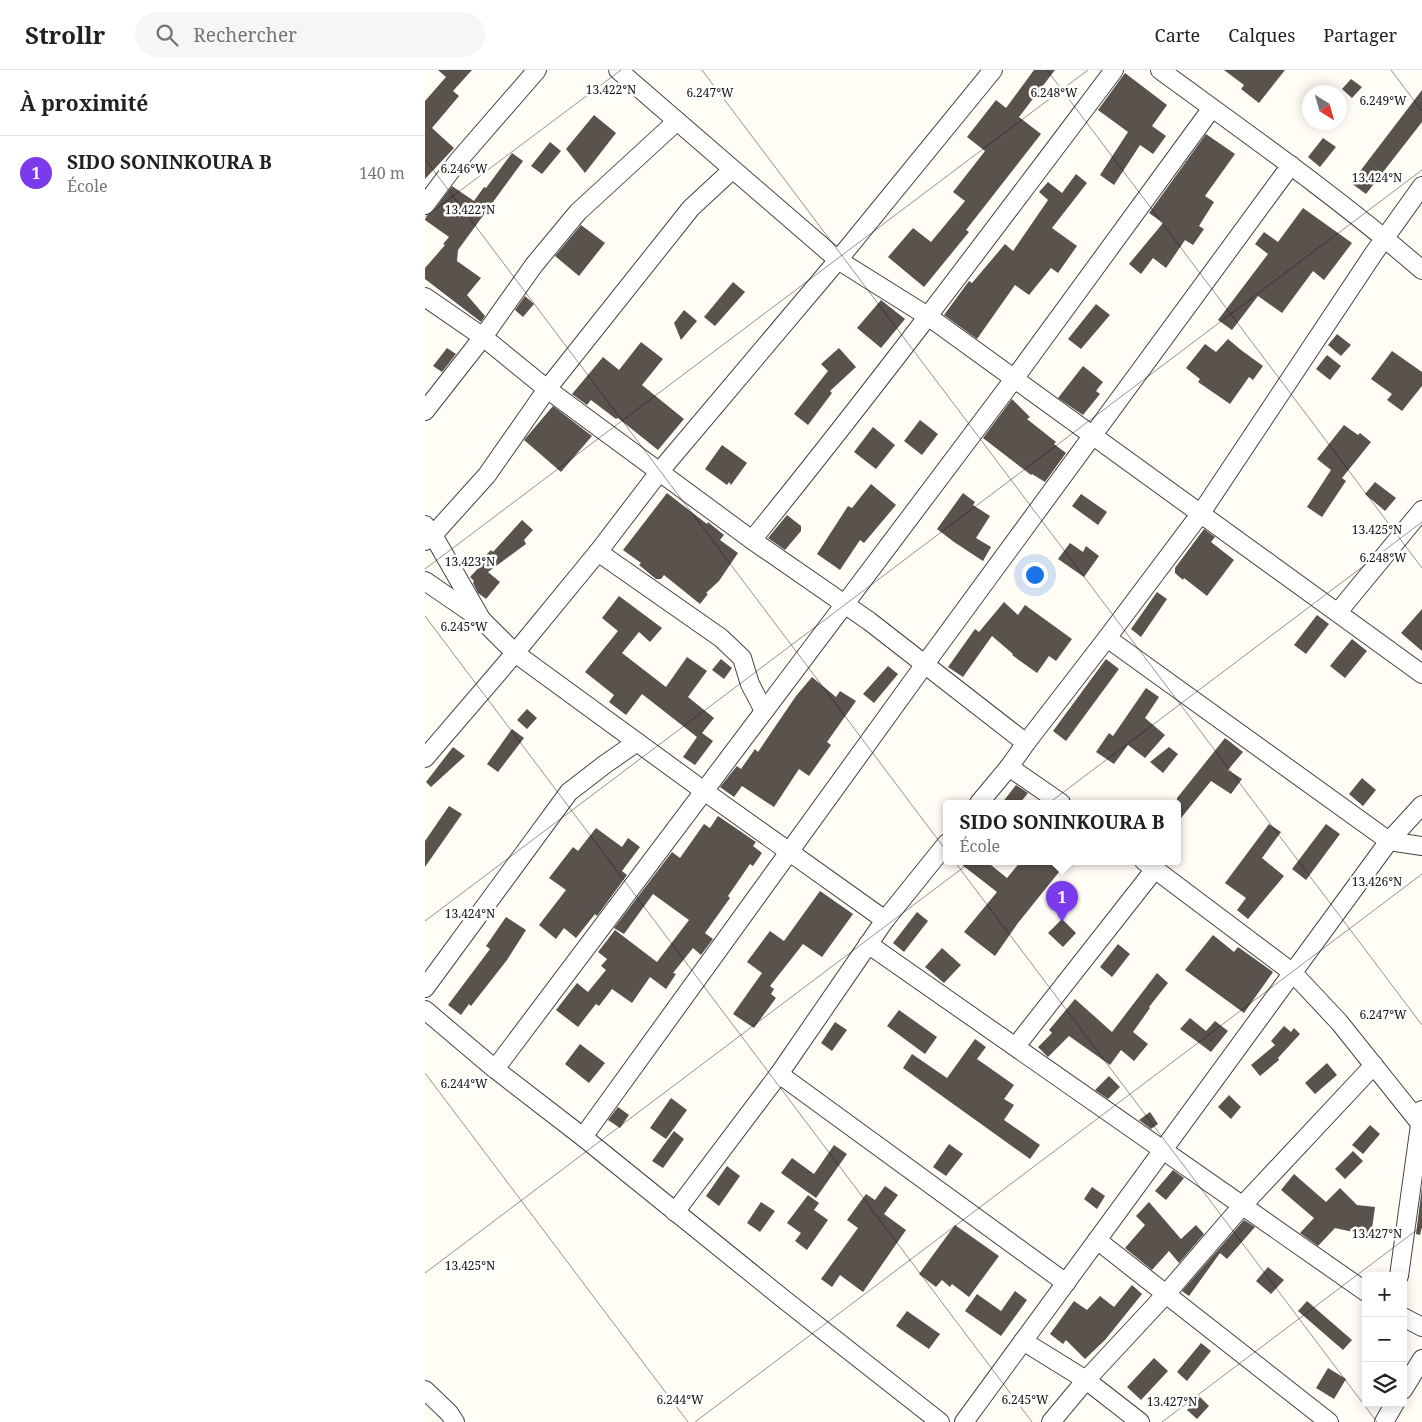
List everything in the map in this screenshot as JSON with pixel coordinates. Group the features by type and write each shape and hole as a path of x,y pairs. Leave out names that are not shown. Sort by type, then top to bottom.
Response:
{"street":[{"path":"425,205 458,161 537,70"},
{"path":"618,70 838,260 929,317 1422,674"},
{"path":"425,758 515,653 598,552 660,471 838,260 993,70"},
{"path":"752,540 829,446 929,317 1114,70"},
{"path":"1161,70 1291,165 1385,238 1422,270"},
{"path":"495,1068 1014,379 1212,108"},
{"path":"425,411 483,337 534,265 578,212 677,121"},
{"path":"583,1137 925,664 1291,165"},
{"path":"482,620 428,534 487,475 547,389 691,208 732,170"},
{"path":"982,800 1009,767 1201,513 1385,238 1422,186"},
{"path":"425,297 483,337 547,389 752,540 869,621 1026,743"},
{"path":"1338,612 1422,510"},
{"path":"598,552 721,638 742,658 750,684 764,711"},
{"path":"425,581 482,620 515,653 885,920"},
{"path":"1107,638 1389,841 1422,846"},
{"path":"425,988 569,792 637,742"},
{"path":"1009,767 1057,800"},
{"path":"964,1422 1389,841 1422,805"},
{"path":"675,1212 779,1074 885,920 943,848"},
{"path":"1017,1046 1149,865 1293,974 1339,1022 1373,1065 1421,1115 1419,1148 1400,1272"},
{"path":"868,944 1017,1046 1362,1289"},
{"path":"425,1010 495,1068 940,1422"},
{"path":"1051,1422 1086,1380 1166,1294 1242,1206 1373,1065"},
{"path":"779,1074 1066,1283"},
{"path":"1097,1240 1329,1422"},
{"path":"1407,1319 1422,1326"},
{"path":"1023,1341 1086,1380 1140,1422"},
{"path":"1407,1383 1422,1359"},
{"path":"425,1390 449,1413 455,1422"},
{"path":"1378,1422 1380,1407"},
{"path":"1383,1422 1392,1407"}],"building":[{"path":"438,70 472,70 453,91 459,96 432,128 454,148 425,179 425,101 446,77"},
{"path":"1034,70 1055,70 1019,117 1041,134 966,230 969,232 924,287 888,257 913,228 931,242 965,201 953,192 985,151 967,137 996,100 1006,108"},
{"path":"1224,70 1285,70 1259,103 1241,89 1244,85"},
{"path":"1125,73 1167,105 1152,126 1166,136 1153,154 1140,145 1114,185 1100,175 1128,132 1098,110"},
{"path":"1351,79 1362,87 1352,98 1347,94 1346,85"},
{"path":"1422,90 1422,122 1366,194 1351,183"},
{"path":"594,115 616,133 585,173 566,149"},
{"path":"1206,134 1235,154 1205,196 1214,202 1199,226 1204,229 1193,245 1185,240 1166,268 1153,258 1141,274 1129,264 1163,223 1149,213"},
{"path":"1323,138 1336,147 1320,167 1308,157"},
{"path":"550,142 561,151 542,174 531,166"},
{"path":"512,153 523,161 458,250 457,261 481,278 467,295 485,316 481,322 425,279 425,268 445,245 443,244 449,237 425,219 452,186 474,201"},
{"path":"1076,174 1087,183 1052,228 1077,246 1058,273 1051,268 1029,295 1015,285 977,339 944,315 969,281 972,283 1005,244 1013,251 1048,200 1039,192 1048,182 1062,193"},
{"path":"1303,208 1352,243 1324,280 1313,271 1282,313 1258,296 1232,330 1218,320 1268,254 1255,244 1264,232 1278,242"},
{"path":"581,225 605,243 579,276 555,256"},
{"path":"733,282 745,292 715,326 704,317"},
{"path":"525,296 534,304 523,317 515,310"},
{"path":"881,300 905,319 881,348 857,328"},
{"path":"1096,304 1110,315 1081,349 1068,339"},
{"path":"684,310 697,321 681,340 674,323"},
{"path":"1337,334 1351,345 1341,356 1328,345"},
{"path":"1228,339 1263,366 1253,380 1249,377 1230,404 1198,382 1200,379 1186,368 1205,344 1216,352"},
{"path":"641,342 663,359 642,385 684,419 658,450 618,418 616,419 591,400 587,405 572,394 603,357 619,370"},
{"path":"447,348 456,354 442,372 433,366"},
{"path":"839,348 856,367 830,391 832,393 808,425 794,414 828,371 821,364"},
{"path":"1392,351 1422,372 1422,386 1402,411 1387,400 1392,394 1371,379"},
{"path":"1327,355 1341,366 1330,380 1316,369"},
{"path":"1083,366 1103,382 1096,391 1100,394 1083,415 1058,398"},
{"path":"1012,399 1030,417 1027,419 1056,442 1054,444 1066,453 1045,482 1031,475 983,438"},
{"path":"553,406 592,436 561,472 524,440"},
{"path":"920,420 938,434 922,455 904,441"},
{"path":"1344,425 1358,435 1360,433 1371,442 1342,478 1346,481 1322,517 1307,507 1331,470 1317,459"},
{"path":"873,427 895,445 876,469 854,452"},
{"path":"722,445 747,463 731,485 729,482 727,485 705,469"},
{"path":"1375,482 1396,498 1385,511 1365,494"},
{"path":"871,484 896,505 864,543 860,540 840,570 817,554 848,506 852,508"},
{"path":"667,493 724,535 720,540 738,553 719,581 706,593 708,594 700,604 664,575 661,579 656,579 639,565 641,563 623,550"},
{"path":"963,493 975,502 973,505 990,516 976,538 991,547 983,561 937,529"},
{"path":"1081,494 1107,512 1098,525 1072,506"},
{"path":"787,515 801,526 801,531 785,550 768,538"},
{"path":"522,520 533,530 524,540 526,544 488,572 500,582 486,599 478,593 473,583 474,581 470,577 484,562 482,559 491,550 493,552"},
{"path":"1204,529 1215,537 1211,542 1234,560 1207,596 1175,573 1175,568"},
{"path":"1070,543 1083,552 1086,546 1099,556 1084,577 1058,559"},
{"path":"1157,592 1167,599 1141,637 1131,629"},
{"path":"619,596 662,628 650,642 639,632 622,653 666,687 687,657 707,671 688,697 714,718 702,733 713,741 695,765 683,757 697,737 642,694 626,715 609,702 614,695 585,672 618,631 602,618"},
{"path":"1004,602 1018,615 1025,605 1072,639 1056,661 1049,656 1037,673 1012,655 992,636 963,677 948,667 975,629 979,632"},
{"path":"1422,609 1422,651 1401,633"},
{"path":"1317,615 1329,624 1306,654 1294,645"},
{"path":"1352,639 1367,651 1345,678 1330,666"},
{"path":"721,659 732,668 724,679 712,670"},
{"path":"1106,659 1119,669 1066,741 1053,731"},
{"path":"888,666 898,674 874,703 863,694"},
{"path":"812,677 836,697 840,691 856,701 827,742 831,745 809,776 799,769 774,807 742,786 734,797 720,787 737,766 741,769 755,749 758,752 796,696"},
{"path":"1146,688 1159,697 1145,718 1165,735 1145,758 1128,745 1114,764 1096,752 1109,733 1113,736"},
{"path":"527,709 537,718 527,729 517,720"},
{"path":"512,729 524,738 498,772 487,764"},
{"path":"1225,738 1243,752 1228,770 1242,779 1231,794 1211,781 1181,818 1181,800 1177,800"},
{"path":"453,747 465,756 431,787 426,782"},
{"path":"1169,747 1178,754 1163,773 1150,762"},
{"path":"1362,778 1376,790 1363,806 1349,794"},
{"path":"1016,785 1028,793 1022,800 1004,800"},
{"path":"449,806 462,814 425,867 425,841"},
{"path":"718,816 756,842 753,846 762,853 753,866 750,864 728,896 730,898 705,933 713,939 701,955 693,948 673,973 676,974 666,989 650,977 632,1003 612,989 599,1006 596,1004 578,1027 556,1010 577,983 588,992 606,970 601,966 607,959 598,952 615,930 657,962 689,920 653,894 624,934 614,928 672,852 680,858 704,824 710,828"},
{"path":"1269,824 1281,832 1262,858 1284,876 1248,919 1237,910 1246,898 1225,883"},
{"path":"1326,824 1340,834 1306,880 1292,869"},
{"path":"596,828 622,847 628,838 640,847 622,871 627,875 597,916 595,914 576,938 564,928 556,939 539,925 566,890 549,878 573,847 578,851"},
{"path":"962,865 991,865 1007,878 1018,865 1060,865 1063,867 1018,923 995,956 964,932 997,892"},
{"path":"820,891 853,914 822,957 803,944 770,986 774,989 771,994 776,998 754,1028 733,1014 762,973 747,962 770,931 784,941"},
{"path":"917,912 928,921 904,952 893,943"},
{"path":"506,917 526,930 507,960 471,1006 469,1004 461,1015 448,1005 490,949 486,946"},
{"path":"1062,919 1076,933 1063,947 1048,933"},
{"path":"1213,935 1234,952 1238,947 1273,972 1244,1013 1185,970"},
{"path":"1118,944 1130,954 1112,977 1100,967"},
{"path":"942,948 961,965 944,983 925,967"},
{"path":"1157,973 1168,983 1149,1007 1133,1032 1148,1044 1134,1061 1121,1050 1110,1065 1069,1036 1048,1057 1038,1047 1052,1033 1049,1030 1075,999 1112,1032"},
{"path":"899,1010 937,1037 925,1054 887,1026"},
{"path":"1190,1018 1206,1031 1215,1021 1228,1031 1211,1052 1180,1029"},
{"path":"835,1022 847,1030 832,1051 821,1043"},
{"path":"1284,1026 1291,1032 1294,1028 1300,1034 1278,1058 1279,1060 1260,1076 1251,1065 1275,1045 1271,1041"},
{"path":"975,1039 986,1047 977,1059 1014,1085 1004,1099 1014,1105 1004,1120 1040,1145 1030,1159 903,1068 912,1054 947,1078"},
{"path":"580,1044 605,1063 589,1083 565,1064"},
{"path":"1327,1063 1337,1075 1315,1094 1305,1083"},
{"path":"1109,1076 1120,1087 1108,1099 1095,1090"},
{"path":"1229,1095 1241,1107 1231,1119 1218,1107"},
{"path":"671,1098 687,1110 666,1139 650,1128"},
{"path":"618,1107 629,1115 620,1128 608,1120"},
{"path":"1150,1112 1158,1124 1151,1129 1139,1120"},
{"path":"1370,1125 1380,1134 1363,1154 1352,1145"},
{"path":"674,1131 684,1139 663,1168 652,1161"},
{"path":"949,1144 963,1154 946,1176 933,1167"},
{"path":"834,1145 847,1154 816,1198 781,1173 792,1158 814,1174"},
{"path":"1353,1151 1363,1161 1345,1179 1335,1169"},
{"path":"727,1166 740,1176 719,1206 706,1196"},
{"path":"1173,1170 1184,1178 1166,1200 1155,1191"},
{"path":"1294,1174 1326,1202 1340,1188 1357,1205 1375,1207 1371,1236 1335,1228 1318,1246 1300,1233 1314,1218 1281,1190"},
{"path":"885,1186 898,1195 884,1214 906,1230 863,1292 840,1275 832,1287 821,1279 858,1228 847,1220 866,1194 875,1200"},
{"path":"1092,1187 1105,1196 1097,1209 1084,1199"},
{"path":"1422,1187 1422,1227 1420,1235 1416,1234"},
{"path":"808,1195 819,1203 814,1210 828,1220 807,1250 795,1241 801,1233 787,1223"},
{"path":"761,1202 775,1211 760,1232 747,1223"},
{"path":"1149,1202 1181,1239 1196,1225 1204,1234 1179,1263 1169,1251 1152,1270 1125,1248 1145,1225 1136,1216"},
{"path":"1244,1220 1255,1227 1227,1259 1220,1253 1189,1296 1182,1291"},
{"path":"955,1225 999,1256 969,1297 952,1284 950,1287 942,1280 936,1287 919,1274"},
{"path":"1268,1267 1284,1280 1271,1294 1256,1281"},
{"path":"1132,1285 1142,1294 1105,1340 1085,1359 1066,1340 1063,1344 1050,1334 1074,1301 1087,1310 1100,1296 1114,1307"},
{"path":"1015,1291 1027,1300 1001,1336 965,1311 977,1294 1001,1311"},
{"path":"1307,1301 1352,1340 1343,1350 1298,1311"},
{"path":"907,1311 940,1334 929,1349 896,1326"},
{"path":"1201,1343 1211,1351 1187,1381 1177,1372"},
{"path":"1154,1358 1168,1371 1141,1400 1127,1387"},
{"path":"1328,1368 1346,1379 1334,1399 1316,1388"},
{"path":"1199,1396 1209,1406 1197,1419 1187,1410"}],"place":[{"name":"SIDO SONINKOURA B","path":"1062,922"}]}
